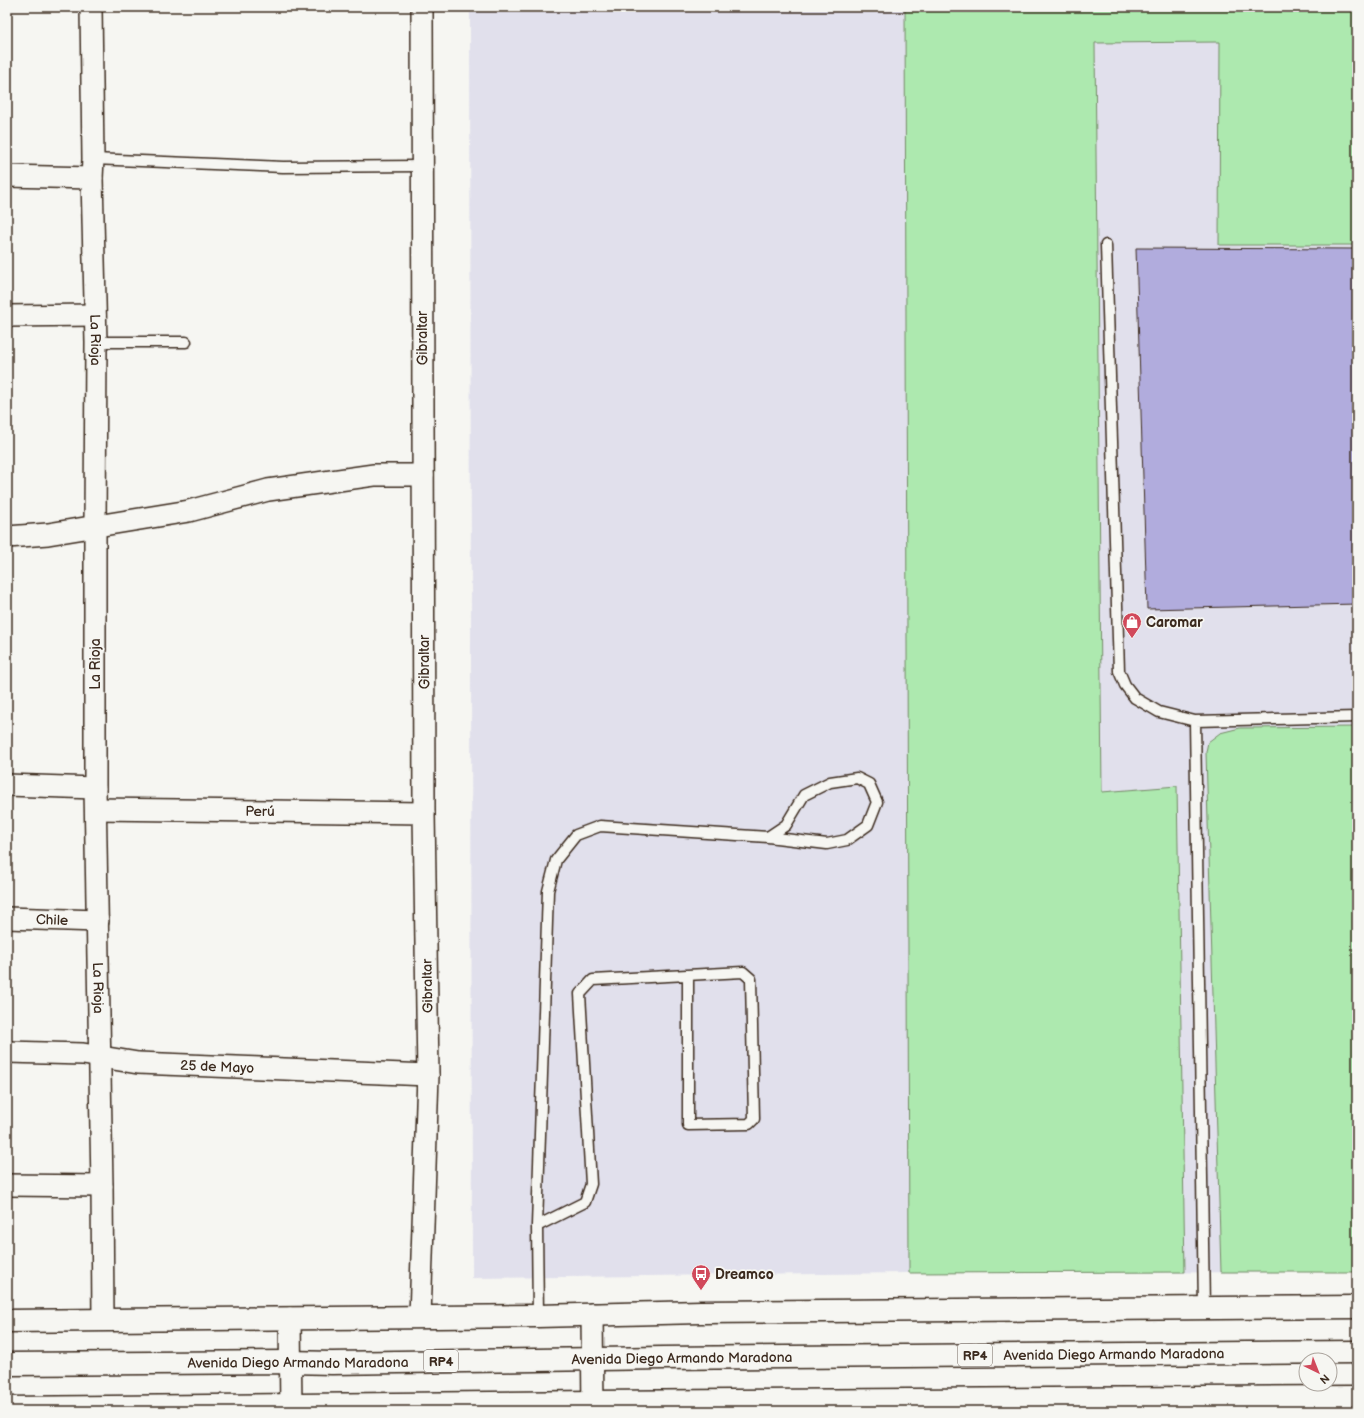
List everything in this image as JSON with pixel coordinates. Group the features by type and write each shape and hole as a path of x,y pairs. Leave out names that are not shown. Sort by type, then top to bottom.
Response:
{"main road":[{"path":"7,1321 538,1316 709,1312 1357,1307"},
{"name":"Avenida Diego Armando Maradona","path":"7,1364 332,1363 1357,1352"},
{"path":"7,1408 593,1406 1357,1397"}],"street":[{"name":"La Rioja","path":"91,7 92,169 96,342 95,788 103,1320"},
{"name":"Gibraltar","path":"420,1317 428,1075 424,813 422,7"},
{"path":"7,176 92,169"},
{"path":"7,316 95,315"},
{"path":"7,537 48,534 189,511 268,490 374,474 423,475"},
{"path":"7,785 95,788"},
{"name":"Perú","path":"96,809 424,813"},
{"name":"Chile","path":"7,918 98,921"},
{"name":"25 de Mayo","path":"7,1052 84,1054 138,1063 428,1075"},
{"path":"7,1185 102,1186"},
{"path":"592,1314 593,1406"},
{"path":"290,1318 291,1408"}],"lane":[{"path":"92,169 422,166"},
{"path":"1106,245 1119,670 1125,685 1135,698 1159,712 1195,721 1357,717"},
{"path":"96,342 186,342"},
{"path":"1195,721 1204,1308"},
{"path":"538,1316 537,1226 548,892 556,860 576,835 600,826 768,837 827,844 847,840 868,826 877,802 869,784 857,778 830,782 804,795 786,825 768,837"},
{"path":"537,1226 585,1202 591,1184 580,994 593,980 743,972 751,980 754,1119 749,1124 688,1125 688,975"}],"shaded area":[{"path":"470,7 1357,7 1357,1272 909,1273 472,1278"}],"green space":[{"path":"905,7 1357,7 1357,245 1219,245 1220,42 1095,43 1102,792 1177,786 1185,1272 909,1273"},
{"path":"1357,727 1357,1272 1221,1272 1206,752 1208,742 1220,733 1240,728"}],"building":[{"path":"1136,248 1357,249 1357,604 1147,609"}],"place":[{"name":"Caromar","path":"1132,639"},
{"name":"Dreamco","path":"701,1291"}]}
